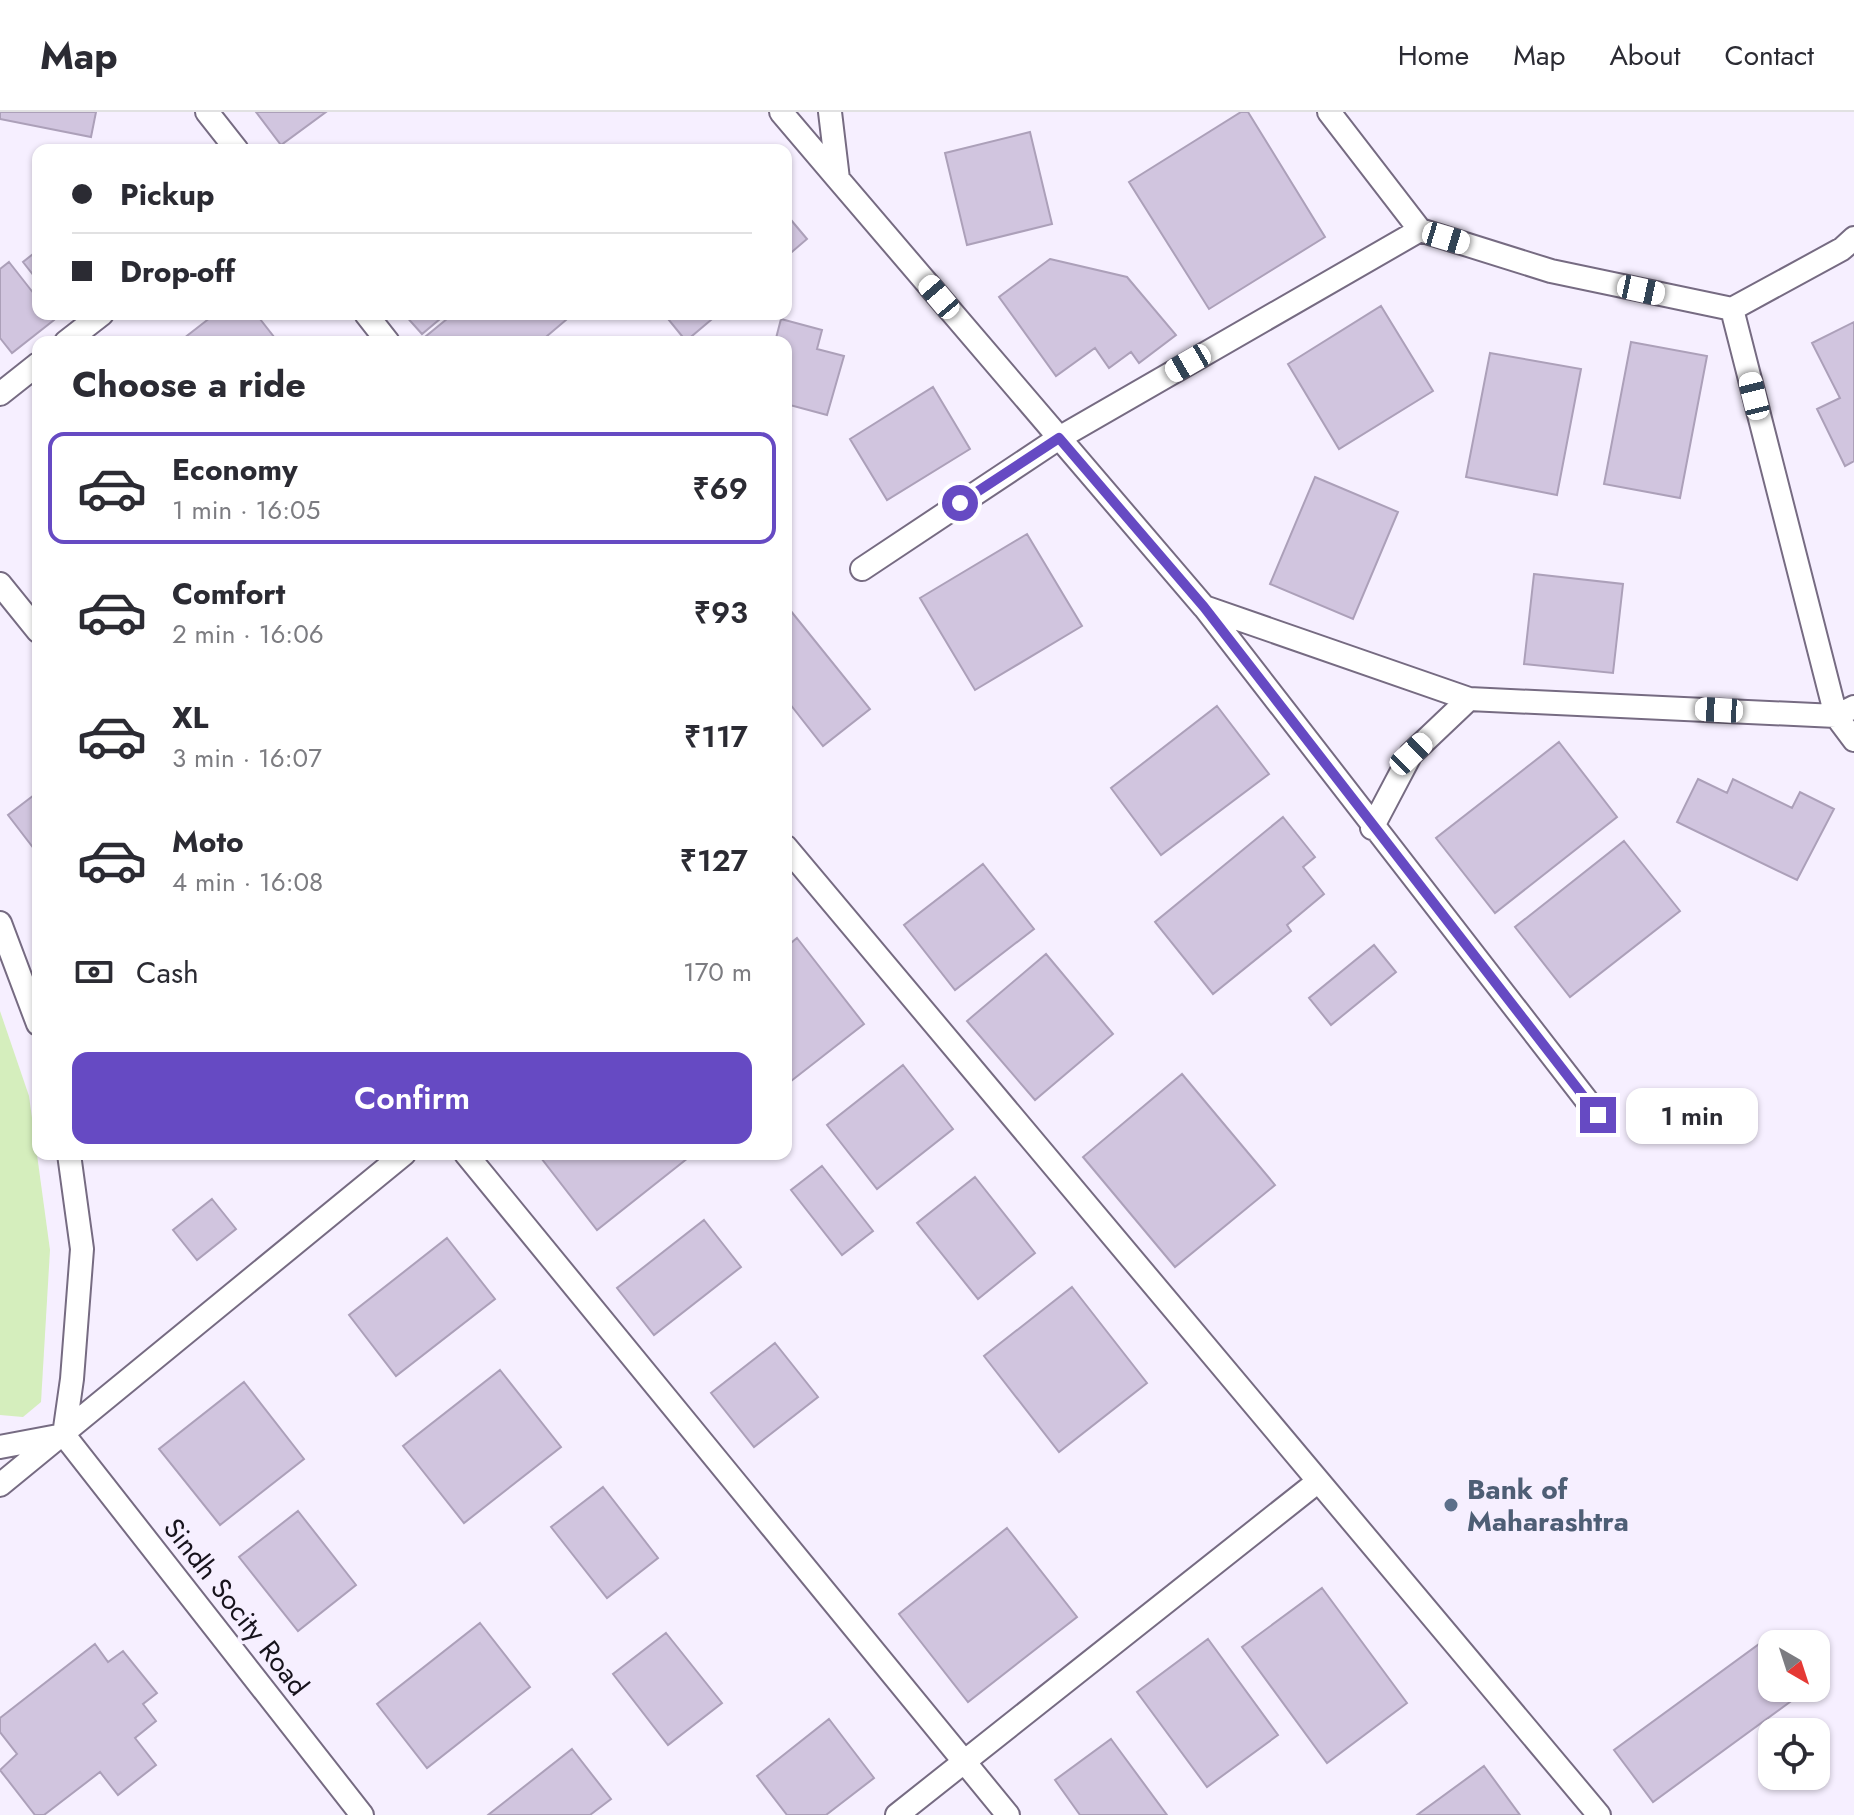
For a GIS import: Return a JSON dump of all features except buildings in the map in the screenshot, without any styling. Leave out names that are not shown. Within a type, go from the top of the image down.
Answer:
[{"type":"lane","points":[[207,112],[232,144]]},
{"type":"lane","points":[[781,112],[1204,607],[1372,828],[1598,1115]]},
{"type":"lane","points":[[830,112],[838,179]]},
{"type":"lane","points":[[1329,112],[1420,230],[1551,271],[1732,309],[1842,249],[1854,238]]},
{"type":"lane","points":[[862,569],[1059,438],[1420,230]]},
{"type":"lane","points":[[1732,309],[1854,740]]},
{"type":"lane","points":[[74,336],[94,320]]},
{"type":"lane","points":[[371,320],[383,336]]},
{"type":"lane","points":[[0,394],[32,369]]},
{"type":"lane","points":[[0,584],[32,624]]},
{"type":"lane","points":[[1204,607],[1469,699],[1845,711]]},
{"type":"lane","points":[[1372,828],[1411,754],[1469,699]]},
{"type":"lane","points":[[792,859],[1599,1815]]},
{"type":"lane","points":[[0,923],[32,1008]]},
{"type":"lane","points":[[64,1435],[72,1379],[82,1249],[70,1160]]},
{"type":"lane","points":[[0,1485],[397,1160]]},
{"type":"lane","points":[[471,1160],[1008,1815]]},
{"type":"lane","points":[[0,1447],[64,1435]]},
{"type":"lane","name":"Sindh Socity Road","points":[[64,1435],[362,1815]]},
{"type":"lane","points":[[897,1815],[1316,1483]]},
{"type":"green space","points":[[0,1011],[29,1096],[32,1160],[38,1160],[50,1250],[41,1402],[23,1417],[0,1415]]},
{"type":"place","name":"Bank of Maharashtra","points":[[1451,1505]]},
{"type":"route","points":[[960,503],[1059,438],[1204,607],[1372,828],[1598,1115]]}]
